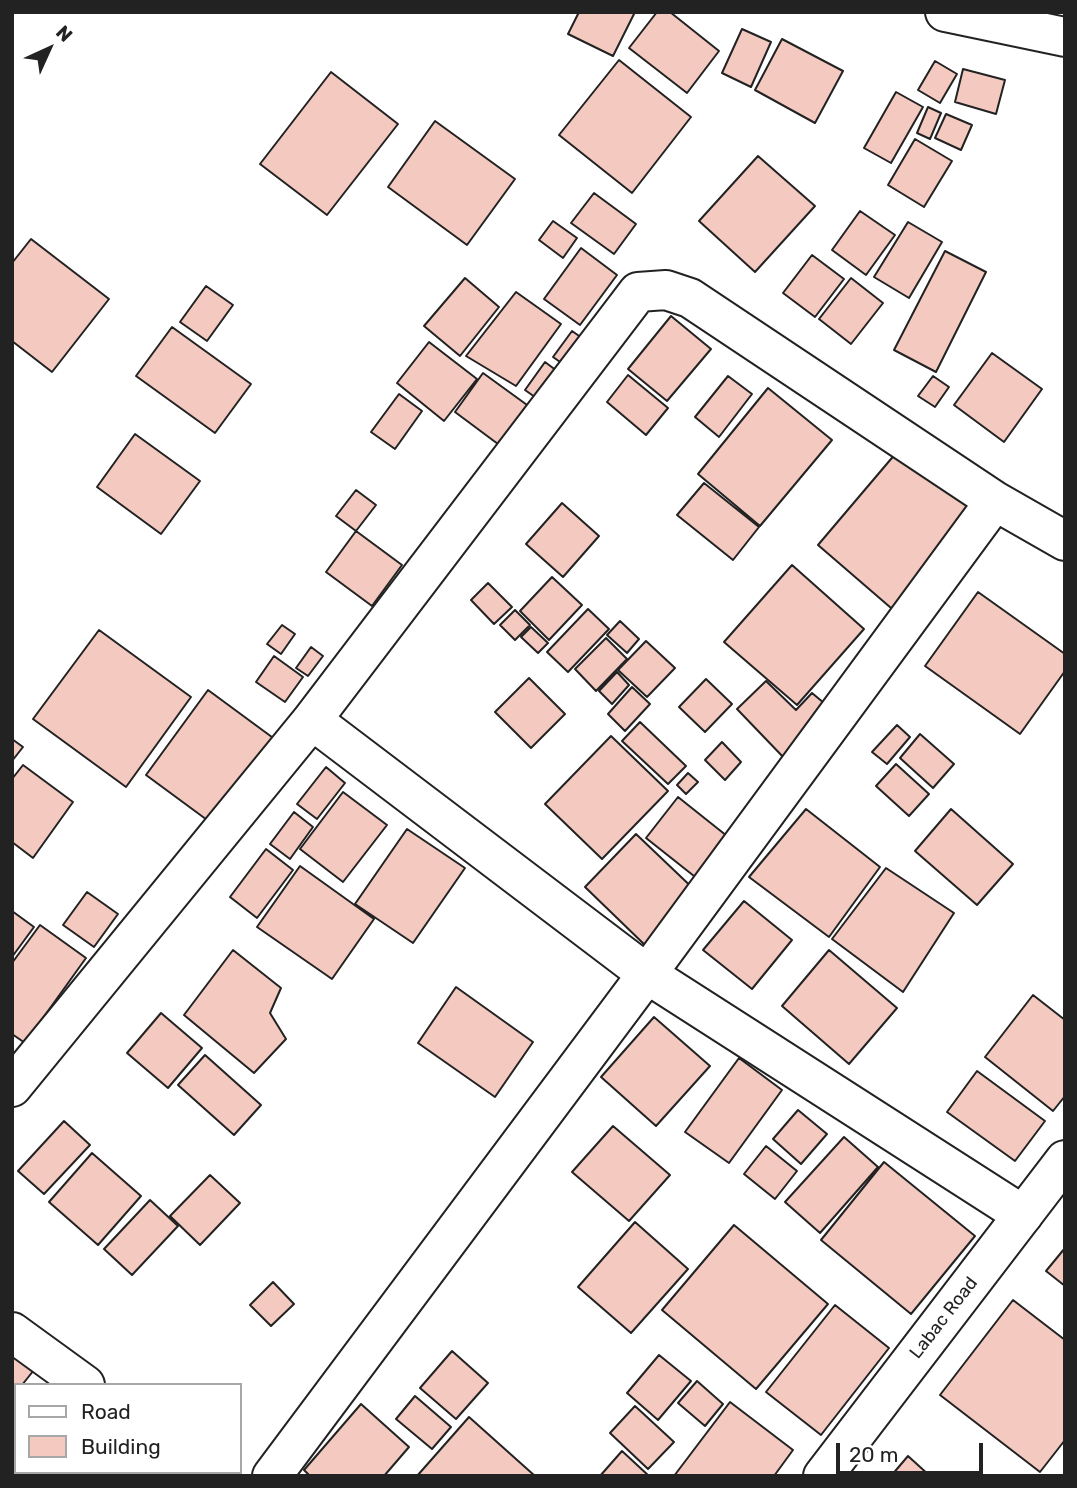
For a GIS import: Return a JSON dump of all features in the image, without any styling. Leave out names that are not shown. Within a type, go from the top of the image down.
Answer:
[{"type":"street","points":[[945,12],[1065,37]]},
{"type":"street","points":[[12,1087],[312,720],[638,292],[666,290],[690,298],[995,501],[1065,541]]},
{"type":"street","points":[[272,1476],[648,975],[995,501]]},
{"type":"street","points":[[312,720],[648,975],[1023,1215]]},
{"type":"street","name":"Labac Road","points":[[823,1476],[1065,1160]]},
{"type":"street","points":[[12,1332],[82,1383]]},
{"type":"building","points":[[579,12],[635,12],[613,56],[568,34]]},
{"type":"building","points":[[657,12],[670,12],[719,51],[687,93],[629,48]]},
{"type":"building","points":[[742,29],[771,42],[751,87],[722,73]]},
{"type":"building","points":[[782,39],[843,71],[815,123],[755,90]]},
{"type":"building","points":[[619,60],[691,117],[632,193],[559,135]]},
{"type":"building","points":[[935,61],[957,74],[940,103],[918,90]]},
{"type":"building","points":[[963,69],[1005,80],[996,114],[955,102]]},
{"type":"building","points":[[331,72],[398,124],[327,215],[260,164]]},
{"type":"building","points":[[896,92],[923,107],[891,163],[864,148]]},
{"type":"building","points":[[928,107],[941,113],[930,139],[917,133]]},
{"type":"building","points":[[946,114],[972,125],[961,150],[935,138]]},
{"type":"building","points":[[435,121],[515,179],[467,245],[388,187]]},
{"type":"building","points":[[915,139],[952,161],[924,207],[888,185]]},
{"type":"building","points":[[758,156],[815,206],[755,272],[699,221]]},
{"type":"building","points":[[594,193],[636,224],[614,254],[571,223]]},
{"type":"building","points":[[860,211],[895,235],[866,275],[832,250]]},
{"type":"building","points":[[553,221],[577,238],[563,258],[539,240]]},
{"type":"building","points":[[908,222],[942,242],[909,298],[874,277]]},
{"type":"building","points":[[31,239],[109,299],[52,372],[12,341],[12,263]]},
{"type":"building","points":[[581,248],[617,275],[580,325],[544,299]]},
{"type":"building","points":[[945,251],[986,272],[936,372],[894,350]]},
{"type":"building","points":[[812,255],[844,279],[815,317],[783,293]]},
{"type":"building","points":[[465,278],[499,307],[460,356],[424,326]]},
{"type":"building","points":[[851,278],[883,303],[851,344],[819,319]]},
{"type":"building","points":[[206,286],[233,305],[207,341],[180,322]]},
{"type":"building","points":[[516,292],[561,324],[516,386],[466,356]]},
{"type":"building","points":[[671,316],[711,349],[667,401],[628,369]]},
{"type":"building","points":[[172,327],[251,384],[215,433],[136,376]]},
{"type":"building","points":[[572,331],[592,345],[573,371],[553,357]]},
{"type":"building","points":[[429,342],[477,379],[444,421],[397,383]]},
{"type":"building","points":[[992,353],[1042,389],[1004,442],[954,405]]},
{"type":"building","points":[[545,362],[569,380],[549,407],[525,390]]},
{"type":"building","points":[[483,373],[534,410],[506,450],[455,412]]},
{"type":"building","points":[[628,375],[668,408],[646,435],[607,402]]},
{"type":"building","points":[[728,376],[752,394],[719,437],[695,417]]},
{"type":"building","points":[[933,376],[949,387],[935,407],[918,396]]},
{"type":"building","points":[[768,388],[832,440],[760,526],[698,474]]},
{"type":"building","points":[[399,394],[422,411],[395,449],[371,432]]},
{"type":"building","points":[[135,434],[200,481],[161,534],[97,487]]},
{"type":"building","points":[[902,446],[983,515],[898,614],[818,545]]},
{"type":"building","points":[[704,483],[759,527],[733,560],[677,515]]},
{"type":"building","points":[[356,490],[376,505],[356,531],[336,516]]},
{"type":"building","points":[[562,503],[599,536],[563,577],[526,544]]},
{"type":"building","points":[[356,531],[402,565],[372,606],[326,572]]},
{"type":"building","points":[[792,565],[864,629],[797,705],[724,642]]},
{"type":"building","points":[[552,577],[582,605],[549,640],[520,611]]},
{"type":"building","points":[[488,583],[512,607],[494,624],[471,600]]},
{"type":"building","points":[[978,592],[1065,654],[1065,671],[1020,734],[925,666]]},
{"type":"building","points":[[588,609],[609,629],[568,672],[547,652]]},
{"type":"building","points":[[515,610],[530,625],[515,640],[500,625]]},
{"type":"building","points":[[620,621],[639,639],[627,653],[607,635]]},
{"type":"building","points":[[282,625],[295,634],[281,654],[267,644]]},
{"type":"building","points":[[531,627],[548,643],[538,653],[521,637]]},
{"type":"building","points":[[99,630],[191,697],[126,787],[33,719]]},
{"type":"building","points":[[606,638],[627,659],[596,691],[575,669]]},
{"type":"building","points":[[646,641],[675,668],[647,697],[618,670]]},
{"type":"building","points":[[311,647],[323,656],[308,676],[296,668]]},
{"type":"building","points":[[274,656],[303,677],[285,702],[256,682]]},
{"type":"building","points":[[617,672],[629,685],[612,704],[599,691]]},
{"type":"building","points":[[529,678],[565,714],[531,748],[495,712]]},
{"type":"building","points":[[706,679],[732,704],[705,732],[679,707]]},
{"type":"building","points":[[766,681],[796,710],[812,693],[836,713],[786,760],[737,709]]},
{"type":"building","points":[[632,687],[650,704],[625,731],[608,714]]},
{"type":"building","points":[[208,690],[280,743],[218,828],[146,775]]},
{"type":"building","points":[[640,722],[686,766],[668,784],[622,741]]},
{"type":"building","points":[[897,725],[910,737],[887,764],[872,752]]},
{"type":"building","points":[[920,734],[954,764],[933,788],[900,758]]},
{"type":"building","points":[[611,736],[668,791],[602,859],[545,804]]},
{"type":"building","points":[[12,739],[23,747],[12,761]]},
{"type":"building","points":[[722,742],[741,762],[725,780],[705,760]]},
{"type":"building","points":[[896,764],[929,794],[909,816],[876,786]]},
{"type":"building","points":[[23,765],[73,802],[33,858],[12,842],[12,779]]},
{"type":"building","points":[[326,767],[345,783],[317,819],[297,804]]},
{"type":"building","points":[[688,773],[698,782],[686,794],[677,785]]},
{"type":"building","points":[[343,792],[387,825],[343,882],[300,849]]},
{"type":"building","points":[[678,797],[732,840],[699,880],[646,838]]},
{"type":"building","points":[[806,809],[880,867],[829,937],[749,877]]},
{"type":"building","points":[[951,809],[1013,864],[977,905],[915,851]]},
{"type":"building","points":[[294,812],[313,827],[290,859],[270,844]]},
{"type":"building","points":[[407,829],[465,868],[413,943],[355,904]]},
{"type":"building","points":[[636,834],[700,895],[648,948],[585,887]]},
{"type":"building","points":[[266,849],[293,870],[257,918],[230,897]]},
{"type":"building","points":[[300,866],[374,919],[332,979],[257,927]]},
{"type":"building","points":[[886,868],[954,913],[903,992],[832,939]]},
{"type":"building","points":[[87,892],[118,914],[94,947],[63,925]]},
{"type":"building","points":[[744,901],[792,940],[752,989],[703,950]]},
{"type":"building","points":[[12,911],[34,927],[12,957]]},
{"type":"building","points":[[40,925],[86,958],[25,1043],[12,1034],[12,963]]},
{"type":"building","points":[[233,950],[281,988],[270,1013],[286,1039],[254,1073],[184,1015]]},
{"type":"building","points":[[829,950],[897,1008],[849,1064],[782,1006]]},
{"type":"building","points":[[456,987],[533,1042],[495,1097],[418,1043]]},
{"type":"building","points":[[1033,995],[1065,1020],[1065,1096],[1053,1111],[985,1057]]},
{"type":"building","points":[[161,1013],[202,1048],[168,1088],[127,1053]]},
{"type":"building","points":[[654,1017],[710,1066],[656,1126],[601,1077]]},
{"type":"building","points":[[205,1055],[261,1105],[234,1135],[178,1085]]},
{"type":"building","points":[[739,1058],[782,1090],[729,1163],[685,1132]]},
{"type":"building","points":[[977,1071],[1045,1121],[1015,1161],[947,1112]]},
{"type":"building","points":[[798,1110],[827,1134],[801,1164],[773,1139]]},
{"type":"building","points":[[64,1121],[90,1145],[44,1194],[18,1171]]},
{"type":"building","points":[[613,1126],[670,1175],[629,1221],[572,1172]]},
{"type":"building","points":[[844,1137],[878,1167],[820,1233],[785,1202]]},
{"type":"building","points":[[766,1146],[797,1171],[775,1199],[744,1174]]},
{"type":"building","points":[[92,1153],[141,1196],[98,1245],[49,1202]]},
{"type":"building","points":[[884,1162],[975,1236],[911,1314],[821,1240]]},
{"type":"building","points":[[210,1175],[240,1203],[200,1245],[170,1216]]},
{"type":"building","points":[[150,1200],[178,1226],[132,1275],[104,1249]]},
{"type":"building","points":[[635,1222],[688,1269],[631,1333],[578,1287]]},
{"type":"building","points":[[734,1225],[828,1304],[756,1389],[662,1310]]},
{"type":"building","points":[[1065,1248],[1065,1286],[1046,1271]]},
{"type":"building","points":[[273,1282],[294,1304],[271,1326],[250,1305]]},
{"type":"building","points":[[1013,1300],[1065,1340],[1065,1440],[1040,1472],[940,1395]]},
{"type":"building","points":[[835,1305],[889,1348],[821,1435],[766,1392]]},
{"type":"building","points":[[12,1348],[38,1365],[24,1383],[14,1383],[12,1397]]},
{"type":"building","points":[[452,1351],[488,1383],[456,1419],[420,1388]]},
{"type":"building","points":[[659,1355],[691,1381],[658,1420],[627,1393]]},
{"type":"building","points":[[697,1381],[723,1404],[705,1426],[678,1403]]},
{"type":"building","points":[[415,1396],[451,1427],[432,1449],[396,1419]]},
{"type":"building","points":[[730,1402],[793,1450],[774,1476],[674,1476]]},
{"type":"building","points":[[361,1404],[409,1447],[384,1476],[310,1476],[304,1470]]},
{"type":"building","points":[[635,1406],[674,1442],[648,1469],[610,1433]]},
{"type":"building","points":[[469,1417],[535,1476],[417,1476]]},
{"type":"building","points":[[622,1451],[649,1476],[600,1476]]},
{"type":"building","points":[[908,1456],[930,1476],[891,1476]]},
{"type":"building","points":[[44,1474],[88,1474],[86,1476],[43,1476]]},
{"type":"building","points":[[159,1474],[161,1476],[93,1476]]}]
